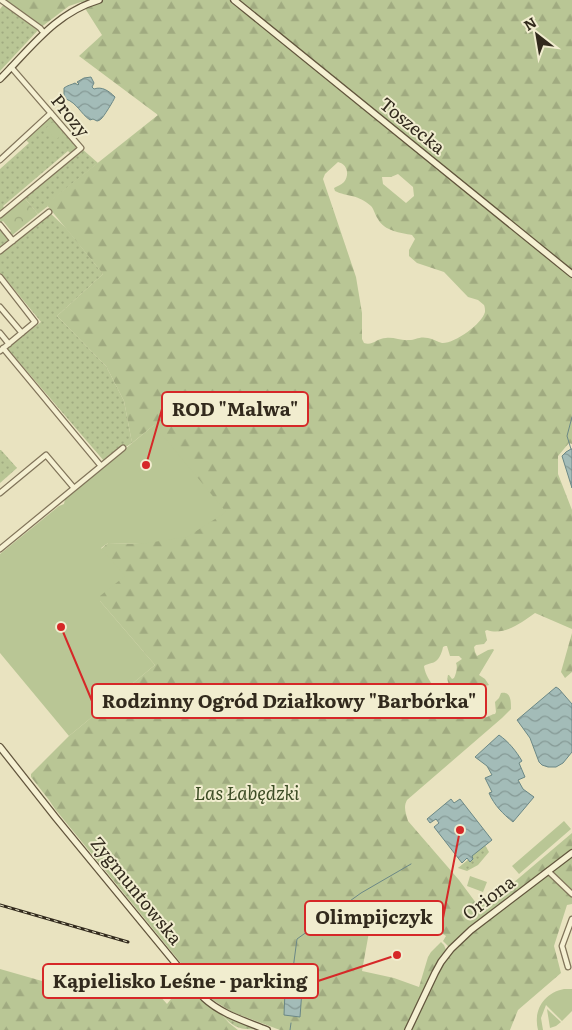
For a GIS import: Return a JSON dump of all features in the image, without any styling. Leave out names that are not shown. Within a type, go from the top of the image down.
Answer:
[{"type":"street","points":[[1,0],[40,28],[44,33]]},
{"type":"street","points":[[0,79],[60,18],[99,0]]},
{"type":"street","name":"Toszecka","points":[[234,0],[572,274]]},
{"type":"street","name":"Prozy","points":[[0,215],[81,148],[11,68]]},
{"type":"street","points":[[0,160],[51,113]]},
{"type":"street","points":[[0,251],[49,212]]},
{"type":"street","points":[[0,225],[13,240]]},
{"type":"street","points":[[0,277],[35,322],[2,350],[101,466]]},
{"type":"street","points":[[0,307],[22,333]]},
{"type":"street","points":[[0,333],[9,344]]},
{"type":"street","points":[[0,549],[123,448]]},
{"type":"street","points":[[0,493],[46,455],[74,488]]},
{"type":"street","name":"Zygmuntowska","points":[[0,747],[204,998],[224,1012],[267,1030]]},
{"type":"street","name":"Oriona","points":[[408,1030],[434,973],[451,949],[470,930],[572,853]]},
{"type":"street","points":[[548,871],[572,894]]},
{"type":"street","points":[[568,967],[562,946],[572,919]]},
{"type":"green space","name":"Las Łabędzki","points":[[1,0],[572,0],[572,444],[569,443],[558,456],[558,474],[572,510],[572,629],[535,613],[506,630],[485,631],[487,640],[484,644],[474,647],[475,652],[477,656],[488,650],[494,650],[479,675],[489,685],[482,687],[480,691],[483,699],[479,706],[479,712],[481,716],[485,717],[495,714],[495,702],[501,693],[509,695],[511,709],[407,800],[405,805],[408,821],[459,880],[479,907],[506,889],[572,833],[572,904],[567,905],[554,946],[561,973],[518,1010],[510,1030],[411,1030],[435,978],[451,949],[443,941],[446,936],[437,930],[371,921],[362,971],[394,978],[419,987],[431,952],[441,942],[446,950],[432,971],[405,1030],[280,1030],[232,1012],[207,995],[31,777],[31,774],[69,736],[155,665],[100,601],[101,549],[108,543],[140,544],[154,425],[132,443],[124,401],[106,366],[57,316],[103,274],[46,204],[158,115],[79,56],[102,35],[81,2],[69,6],[40,28]],"holes":[[[338,162],[344,165],[347,170],[346,179],[334,188],[335,191],[366,202],[372,207],[381,223],[388,229],[412,235],[415,239],[409,250],[409,256],[417,263],[444,272],[468,297],[478,300],[484,305],[485,312],[479,322],[460,337],[442,343],[422,337],[411,340],[386,338],[367,344],[364,343],[362,339],[362,313],[356,277],[323,179],[325,174]],[[398,174],[413,187],[414,196],[406,203],[383,184],[382,177],[391,177]],[[447,646],[450,656],[459,656],[462,659],[456,663],[457,668],[454,678],[452,679],[448,675],[449,684],[456,690],[456,695],[451,697],[440,693],[431,683],[424,666],[437,660],[441,655],[443,647]]]},
{"type":"green space","points":[[5,3],[40,28],[0,71],[0,9]]},
{"type":"green space","points":[[51,113],[81,148],[98,163],[47,204],[48,206],[38,214],[23,196],[72,155],[68,151],[3,206],[6,210],[0,215],[0,169],[29,143],[24,138]]},
{"type":"green space","points":[[53,122],[63,133],[56,140],[46,128]]},
{"type":"green space","points":[[23,196],[38,214],[10,237],[8,234],[11,231],[3,221],[0,223],[0,215]]},
{"type":"green space","points":[[49,212],[66,228],[103,274],[57,316],[106,366],[124,401],[132,443],[104,461],[7,348],[41,322],[0,273],[0,225],[13,241]]},
{"type":"green space","points":[[154,425],[226,512],[187,537],[140,544],[108,543],[101,548],[125,576],[100,596],[100,601],[155,665],[69,736],[0,653],[0,554],[59,506],[64,504],[65,499]]},
{"type":"green space","points":[[0,450],[17,468],[0,483]]},
{"type":"green space","points":[[572,633],[572,672],[565,678],[561,672]]},
{"type":"green space","points":[[564,821],[571,829],[519,874],[512,866]]},
{"type":"green space","points":[[485,845],[489,852],[478,865],[467,871],[458,868],[469,859],[470,861],[473,859],[471,856]]},
{"type":"green space","points":[[470,876],[487,882],[483,892],[467,886]]},
{"type":"green space","points":[[0,969],[91,995],[144,978],[167,1004],[171,999],[174,985],[185,978],[207,1005],[222,1015],[238,1030],[0,1030]]},
{"type":"green space","points":[[564,989],[572,989],[572,1011],[562,1021],[546,1005],[541,1018],[543,1030],[538,1030],[537,1016],[542,1004],[551,994]]},
{"type":"green space","points":[[547,1009],[561,1022],[550,1028]]},
{"type":"green space","points":[[222,1015],[256,1029],[237,1027]]},
{"type":"water","points":[[91,77],[94,89],[100,88],[115,97],[104,116],[97,121],[90,120],[64,95],[65,87],[75,83],[78,85],[77,82]]},
{"type":"water","points":[[572,449],[572,488],[562,456]]},
{"type":"water","points":[[556,687],[572,704],[572,752],[563,763],[556,767],[548,767],[539,762],[530,738],[517,720]]},
{"type":"water","points":[[499,735],[512,747],[522,761],[519,763],[525,777],[518,780],[523,789],[534,797],[513,822],[493,801],[489,793],[492,792],[485,778],[492,775],[487,766],[475,757]]},
{"type":"water","points":[[451,799],[454,803],[460,799],[492,840],[472,856],[473,859],[470,862],[467,858],[462,863],[434,827],[439,823],[436,819],[430,823],[427,819]]},
{"type":"water","points":[[286,968],[298,969],[297,977],[303,977],[300,1017],[284,1015]]},
{"type":"waterway","points":[[571,449],[567,436],[572,417]]},
{"type":"waterway","points":[[293,969],[297,939],[361,893],[411,864]]},
{"type":"waterway","points":[[290,1030],[291,1023]]},
{"type":"railway","points":[[0,905],[128,942]]},
{"type":"place","name":"ROD \"Malwa\"","points":[[146,465]]},
{"type":"place","name":"Rodzinny Ogród Działkowy \"Barbórka\"","points":[[61,627]]},
{"type":"place","name":"Olimpijczyk","points":[[460,830]]},
{"type":"place","name":"Kąpielisko Leśne - parking","points":[[397,955]]}]
